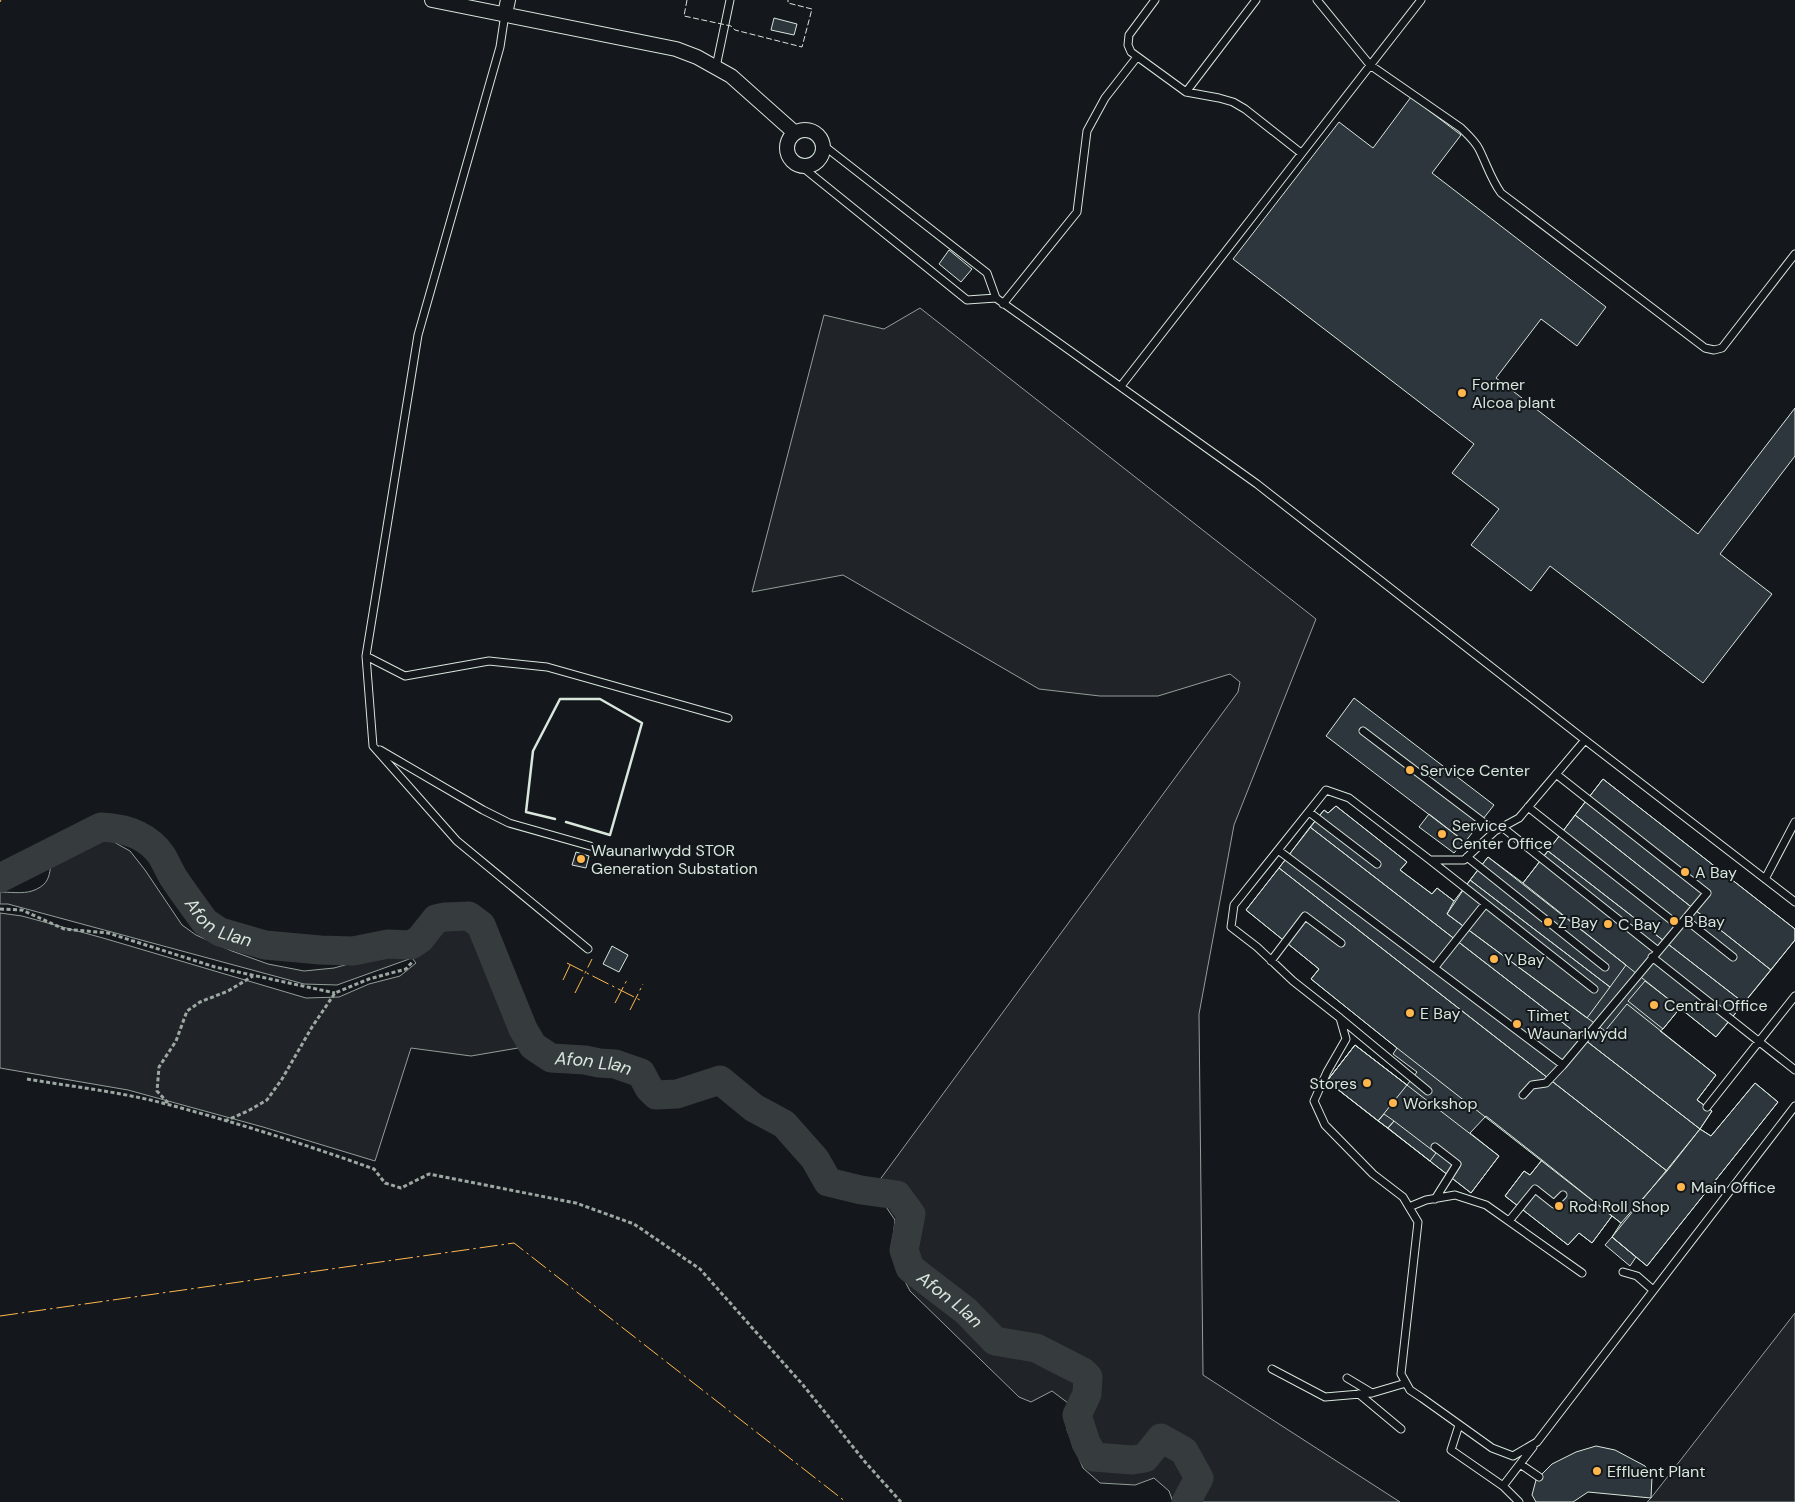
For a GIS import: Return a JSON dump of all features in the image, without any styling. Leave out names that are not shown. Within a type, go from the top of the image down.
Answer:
[{"type":"street","points":[[432,0],[676,49],[697,57],[731,76],[795,133]]},
{"type":"street","points":[[505,14],[508,0]]},
{"type":"street","points":[[802,130],[813,132],[821,141],[823,145],[821,155],[816,162],[801,166],[792,160],[788,150],[791,138],[795,133],[802,130]]},
{"type":"lane","points":[[716,67],[730,0]]},
{"type":"lane","points":[[1155,0],[1129,34],[1128,45],[1137,57],[1186,92],[1232,102],[1245,109],[1301,153]]},
{"type":"lane","points":[[1186,92],[1256,0]]},
{"type":"lane","points":[[1317,0],[1370,64],[1461,128],[1470,137],[1479,149],[1493,181],[1501,193],[1705,348],[1714,350],[1722,348],[1795,254]]},
{"type":"lane","points":[[1121,386],[1421,0]]},
{"type":"lane","points":[[505,14],[500,47],[418,335],[366,656],[374,746],[457,841],[588,949]]},
{"type":"lane","points":[[1003,304],[1078,212],[1087,131],[1105,98],[1137,57]]},
{"type":"lane","points":[[823,145],[987,273],[996,298],[1003,304],[1258,484],[1795,902]]},
{"type":"lane","points":[[801,166],[968,300],[996,298]]},
{"type":"lane","points":[[366,656],[405,676],[489,661],[547,667],[728,718]]},
{"type":"lane","points":[[1363,731],[1498,829],[1655,954],[1795,1070]]},
{"type":"lane","points":[[1430,860],[1464,860],[1498,829],[1519,818],[1585,740]]},
{"type":"lane","points":[[374,746],[483,810],[509,823],[590,846]]},
{"type":"lane","points":[[1523,1095],[1532,1085],[1546,1083],[1707,892],[1556,774]]},
{"type":"lane","points":[[1428,1091],[1293,981],[1232,927],[1234,905],[1326,790],[1349,798],[1594,989]]},
{"type":"lane","points":[[1528,807],[1679,926]]},
{"type":"lane","points":[[1309,812],[1377,864]]},
{"type":"lane","points":[[1765,879],[1795,822]]},
{"type":"lane","points":[[1278,850],[1562,1065]]},
{"type":"lane","points":[[1468,857],[1605,967]]},
{"type":"lane","points":[[1435,968],[1485,904]]},
{"type":"lane","points":[[1271,960],[1305,916],[1341,944]]},
{"type":"lane","points":[[1685,919],[1733,957]]},
{"type":"lane","points":[[1707,1107],[1795,996]]},
{"type":"lane","points":[[1340,1018],[1346,1039],[1326,1072],[1314,1101],[1324,1125],[1373,1174],[1403,1197],[1418,1222],[1401,1374],[1410,1390],[1492,1448],[1514,1456],[1537,1442]]},
{"type":"lane","points":[[1503,1486],[1795,1106]]},
{"type":"lane","points":[[1435,1147],[1457,1164],[1435,1199]]},
{"type":"lane","points":[[1509,1221],[1535,1189],[1554,1204],[1563,1195]]},
{"type":"lane","points":[[1409,1207],[1426,1200],[1455,1195],[1486,1205],[1582,1273]]},
{"type":"lane","points":[[1623,1272],[1638,1276],[1653,1290]]},
{"type":"lane","points":[[1272,1369],[1325,1397],[1372,1393],[1406,1383]]},
{"type":"lane","points":[[1347,1378],[1372,1393]]},
{"type":"lane","points":[[1360,1394],[1401,1429]]},
{"type":"lane","points":[[1459,1425],[1451,1450],[1503,1486],[1519,1502]]},
{"type":"lane","points":[[1520,1464],[1539,1477]]},
{"type":"path","points":[[0,909],[22,910],[64,929],[108,933],[215,966],[335,993]]},
{"type":"path","points":[[225,1121],[267,1100],[335,993],[369,979],[406,969],[413,961]]},
{"type":"path","points":[[169,1105],[157,1091],[159,1067],[176,1041],[187,1010],[200,1002],[228,991],[254,976]]},
{"type":"path","points":[[27,1079],[126,1095],[225,1121],[374,1169],[385,1183],[401,1188],[429,1174],[576,1202],[634,1224],[700,1269],[797,1378],[900,1502]]},
{"type":"shaded area","points":[[920,308],[1316,619],[1234,825],[1199,1014],[1203,1375],[1400,1502],[1173,1502],[1169,1491],[1154,1478],[1135,1485],[1100,1483],[1083,1468],[1067,1430],[1072,1406],[1052,1391],[1031,1402],[1019,1397],[910,1291],[891,1254],[895,1220],[884,1204],[865,1200],[1238,692],[1240,682],[1230,674],[1158,696],[1100,696],[1039,689],[843,575],[752,592],[824,315],[884,329]]},
{"type":"shaded area","points":[[103,836],[130,851],[182,925],[196,935],[268,964],[304,971],[334,968],[421,944],[452,924],[465,927],[480,945],[518,1048],[471,1056],[411,1048],[375,1161],[263,1127],[128,1090],[0,1068],[0,913],[22,916],[103,938],[306,998],[339,997],[369,984],[400,976],[416,963],[412,958],[337,985],[304,984],[8,904],[0,904],[0,892],[28,892],[40,887],[48,877],[54,853],[62,843],[79,838]]},
{"type":"shaded area","points":[[1795,1313],[1795,1502],[1647,1502],[1651,1498]]},
{"type":"building","points":[[774,18],[797,24],[794,35],[771,30]]},
{"type":"building","name":"Former Alcoa plant","points":[[1411,97],[1461,135],[1432,173],[1606,307],[1577,346],[1541,319],[1496,378],[1698,534],[1795,408],[1795,456],[1720,554],[1772,594],[1703,683],[1550,566],[1531,591],[1471,545],[1499,509],[1452,473],[1474,444],[1233,259],[1339,122],[1373,148]]},
{"type":"building","points":[[949,250],[972,269],[961,282],[939,264]]},
{"type":"building","name":"Service Center","points":[[1354,698],[1494,805],[1465,842],[1326,736]]},
{"type":"building","name":"Timet Waunarlwydd","points":[[1603,779],[1795,929],[1795,940],[1716,1037],[1680,1008],[1660,1031],[1716,1075],[1697,1100],[1712,1111],[1700,1129],[1711,1136],[1755,1083],[1778,1102],[1647,1266],[1612,1237],[1621,1223],[1612,1216],[1592,1243],[1579,1233],[1568,1245],[1505,1196],[1524,1171],[1530,1175],[1542,1160],[1486,1116],[1470,1133],[1499,1156],[1471,1193],[1327,1081],[1355,1045],[1407,1085],[1417,1072],[1393,1054],[1397,1048],[1311,979],[1319,969],[1246,910],[1324,810],[1328,813],[1336,806],[1407,862],[1400,870],[1432,894],[1437,888],[1454,901],[1488,857],[1523,883]]},
{"type":"building","name":"A Bay","points":[[1603,779],[1795,929],[1795,940],[1771,970],[1575,815]]},
{"type":"building","name":"Y Bay","points":[[1336,806],[1407,862],[1400,870],[1432,894],[1437,888],[1454,901],[1447,914],[1605,1031],[1627,1004],[1716,1075],[1697,1100],[1712,1111],[1700,1129],[1310,827],[1324,810],[1328,813]]},
{"type":"building","name":"Service Center Office","points":[[1429,814],[1464,841],[1454,853],[1419,827]]},
{"type":"building","name":"B Bay","points":[[1575,815],[1771,970],[1744,1003],[1548,851]]},
{"type":"building","points":[[1310,827],[1700,1129],[1667,1171],[1279,868]]},
{"type":"building","name":"C Bay","points":[[1548,851],[1744,1003],[1716,1037],[1523,883]]},
{"type":"building","name":"Waunarlwydd STOR Generation Substation","points":[[576,852],[589,856],[586,868],[572,865]]},
{"type":"building","name":"Z Bay","points":[[1488,857],[1626,965],[1610,987],[1470,880]]},
{"type":"building","name":"E Bay","points":[[1279,868],[1667,1171],[1621,1223],[1311,979],[1319,969],[1246,910]]},
{"type":"building","points":[[1470,880],[1610,987],[1587,1018],[1447,914]]},
{"type":"building","points":[[612,946],[628,955],[619,972],[603,964]]},
{"type":"building","name":"Central Office","points":[[1645,981],[1680,1008],[1663,1029],[1628,1001]]},
{"type":"building","name":"Workshop","points":[[1355,1045],[1499,1156],[1471,1193],[1327,1081]]},
{"type":"building","name":"Stores","points":[[1355,1045],[1407,1085],[1378,1121],[1327,1081]]},
{"type":"building","name":"Main Office","points":[[1755,1083],[1778,1102],[1647,1266],[1612,1237],[1700,1129],[1711,1136]]},
{"type":"building","points":[[1384,1114],[1394,1121],[1388,1128],[1378,1121]]},
{"type":"building","points":[[1394,1121],[1436,1153],[1430,1161],[1388,1128]]},
{"type":"building","name":"Rod Roll Shop","points":[[1542,1160],[1612,1216],[1592,1243],[1579,1233],[1568,1245],[1505,1196],[1524,1171],[1530,1175]]},
{"type":"building","points":[[1612,1237],[1636,1257],[1630,1266],[1605,1245]]},
{"type":"building","name":"Effluent Plant","points":[[1596,1446],[1615,1450],[1645,1466],[1652,1476],[1651,1498],[1588,1492],[1573,1502],[1536,1502],[1532,1495],[1536,1480],[1552,1464],[1576,1452]]},
{"type":"waterway","name":"Afon Llan","points":[[0,878],[101,827],[127,831],[150,843],[162,856],[173,877],[205,922],[220,932],[265,945],[353,951],[388,944],[411,945],[420,939],[436,919],[469,916],[481,925],[523,1029],[533,1046],[551,1058],[615,1064],[641,1073],[649,1088],[656,1095],[677,1094],[720,1080],[754,1108],[784,1124],[815,1159],[828,1182],[861,1190],[897,1195],[911,1214],[904,1250],[910,1268],[966,1311],[995,1341],[1036,1348],[1083,1372],[1088,1377],[1087,1394],[1077,1415],[1086,1443],[1094,1457],[1132,1460],[1145,1458],[1161,1438],[1184,1451],[1199,1478],[1186,1502]]},
{"type":"fence","points":[[687,0],[684,16],[731,26],[735,30],[802,47],[812,9],[788,3],[788,0]]},
{"type":"wall","points":[[555,819],[526,812],[533,751],[560,699],[600,699],[642,723],[610,835],[566,822]]},
{"type":"power","points":[[575,993],[592,959]]},
{"type":"power","points":[[567,963],[642,1001]]},
{"type":"power","points":[[563,980],[570,965]]},
{"type":"power","points":[[615,1003],[628,978]]},
{"type":"power","points":[[630,1010],[643,984]]},
{"type":"power","points":[[0,1316],[514,1243],[846,1502]]},
{"type":"place","name":"Former Alcoa plant","points":[[1462,393]]},
{"type":"place","name":"Service Center","points":[[1410,770]]},
{"type":"place","name":"Service Center Office","points":[[1442,834]]},
{"type":"place","name":"Waunarlwydd STOR Generation Substation","points":[[581,859]]},
{"type":"place","name":"A Bay","points":[[1685,872]]},
{"type":"place","name":"B Bay","points":[[1674,921]]},
{"type":"place","name":"Z Bay","points":[[1548,922]]},
{"type":"place","name":"C Bay","points":[[1608,924]]},
{"type":"place","name":"Y Bay","points":[[1494,959]]},
{"type":"place","name":"Central Office","points":[[1654,1005]]},
{"type":"place","name":"E Bay","points":[[1410,1013]]},
{"type":"place","name":"Timet Waunarlwydd","points":[[1517,1024]]},
{"type":"place","name":"Stores","points":[[1367,1083]]},
{"type":"place","name":"Workshop","points":[[1393,1103]]},
{"type":"place","name":"Main Office","points":[[1681,1187]]},
{"type":"place","name":"Rod Roll Shop","points":[[1559,1206]]},
{"type":"place","name":"Effluent Plant","points":[[1597,1471]]}]
